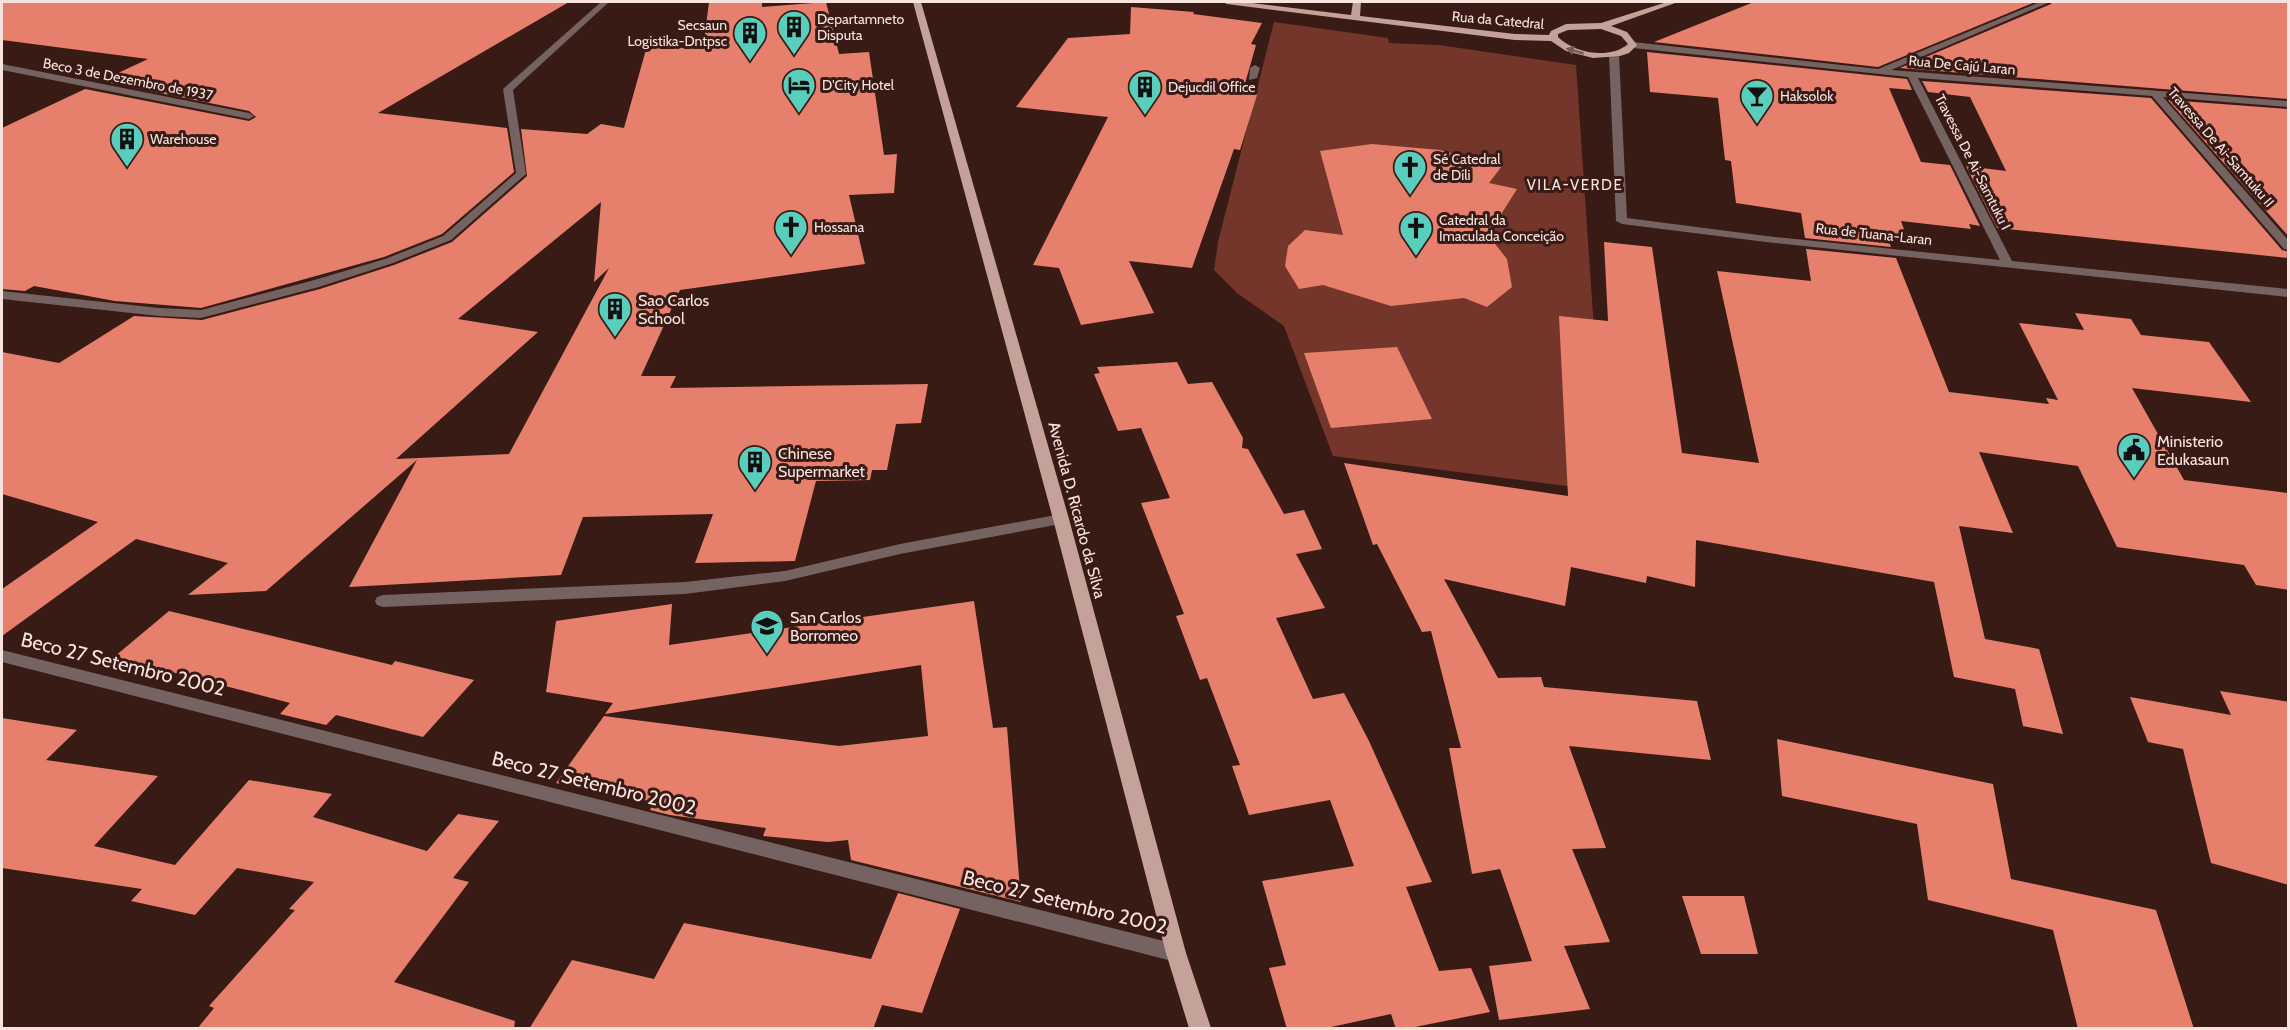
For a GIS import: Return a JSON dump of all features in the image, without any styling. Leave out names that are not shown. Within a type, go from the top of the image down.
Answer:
[{"type":"main road","name":"Avenida D. Ricardo da Silva","points":[[917,2],[1061,519],[1176,953],[1200,1029]]},
{"type":"main road","name":"Rua da Catedral","points":[[1227,2],[1515,37],[1553,38]]},
{"type":"main road","points":[[1355,19],[1357,2]]},
{"type":"main road","points":[[1602,27],[1674,2]]},
{"type":"main road","points":[[1566,27],[1602,27],[1618,31],[1630,38],[1633,45],[1630,49],[1614,55],[1563,48],[1553,38],[1554,33],[1566,27]]},
{"type":"street","points":[[2,295],[105,307],[201,314],[315,284],[389,261],[447,238],[521,174],[508,88],[605,2]]},
{"type":"street","points":[[1879,72],[2046,2]]},
{"type":"street","name":"Rua De Cajú Laran","points":[[1633,45],[1879,72],[2289,104]]},
{"type":"street","name":"Rua de Tuana-Laran","points":[[1614,55],[1622,221],[2289,293]]},
{"type":"street","name":"Beco 3 de Dezembro de 1937","points":[[2,68],[249,116]]},
{"type":"street","points":[[1252,78],[1255,68]]},
{"type":"street","name":"Travessa De Ai-Samtuku I","points":[[1911,74],[2008,264]]},
{"type":"street","name":"Travessa De Ai-Samtuku II","points":[[2154,93],[2289,247]]},
{"type":"street","points":[[383,601],[685,588],[785,576],[900,549],[1061,519]]},
{"type":"street","name":"Beco 27 Setembro 2002","points":[[4,661],[1176,953]]},
{"type":"shaded area","points":[[1274,22],[1388,38],[1389,43],[1439,45],[1576,65],[1605,491],[1333,456],[1284,326],[1237,293],[1214,270],[1218,242]]},
{"type":"building","points":[[2,2],[569,2],[378,113],[507,128],[514,172],[442,234],[384,257],[201,308],[115,301],[34,286],[25,291],[2,289],[2,128],[85,89],[249,121],[256,117],[249,111],[101,81],[148,59],[2,40]]},
{"type":"building","points":[[709,2],[762,2],[762,7],[826,2],[839,54],[869,52],[884,155],[897,154],[894,193],[849,195],[865,264],[680,290],[641,376],[676,376],[670,388],[928,384],[921,423],[896,424],[887,470],[872,470],[870,480],[816,481],[795,561],[695,563],[713,514],[583,517],[561,575],[349,587],[417,460],[266,591],[188,595],[228,563],[136,539],[2,636],[2,589],[98,522],[2,494],[2,352],[59,363],[134,316],[202,320],[320,289],[394,265],[452,242],[527,176],[521,129],[587,134],[601,124],[624,128],[647,46],[703,49]],"holes":[[[601,202],[594,282],[609,268],[509,454],[396,459],[538,332],[458,319]]]},
{"type":"building","points":[[1754,2],[2035,2],[1878,67],[1654,42]]},
{"type":"building","points":[[2052,2],[2289,2],[2289,99],[1900,68]]},
{"type":"building","points":[[1131,7],[1194,12],[1193,14],[1262,23],[1251,44],[1256,45],[1242,94],[1257,95],[1240,150],[1234,149],[1192,268],[1129,261],[1154,313],[1081,325],[1059,268],[1033,265],[1108,117],[1016,107],[1068,38],[1130,34]]},
{"type":"building","points":[[1647,52],[1907,79],[1912,90],[1889,88],[1921,162],[1950,165],[1980,226],[1969,224],[1971,229],[1901,221],[1906,235],[1886,233],[1891,247],[1805,238],[1801,213],[1736,203],[1731,161],[1725,160],[1718,98],[1650,92]]},
{"type":"building","points":[[1922,81],[2151,98],[2282,250],[2289,252],[2289,258],[1997,228],[1966,166],[2006,171],[1970,97],[1928,92]]},
{"type":"building","points":[[2168,100],[2289,109],[2289,237]]},
{"type":"building","points":[[1372,144],[1440,150],[1502,166],[1489,183],[1517,189],[1488,235],[1507,259],[1512,287],[1487,307],[1464,298],[1391,306],[1323,285],[1299,289],[1285,266],[1288,246],[1305,230],[1343,235],[1320,151]]},
{"type":"building","points":[[1604,242],[1652,247],[1682,453],[1759,463],[1717,271],[1811,281],[1806,249],[1896,258],[1949,392],[2049,404],[2046,398],[2058,400],[2019,323],[2084,330],[2075,313],[2131,319],[2141,335],[2209,342],[2251,402],[2132,388],[2184,480],[2289,493],[2289,590],[2256,585],[2244,565],[2117,547],[2078,466],[1979,452],[2013,533],[1959,526],[1985,639],[2039,649],[2063,734],[2023,726],[2015,689],[1954,677],[1934,582],[1696,540],[1695,587],[1647,576],[1646,583],[1571,567],[1565,606],[1444,579],[1498,678],[1541,677],[1544,687],[1697,701],[1711,760],[1569,746],[1606,848],[1572,849],[1610,942],[1564,946],[1590,1009],[1499,1020],[1489,966],[1532,961],[1500,869],[1472,874],[1449,748],[1461,748],[1431,631],[1422,632],[1377,544],[1373,545],[1344,463],[1568,496],[1559,316],[1608,321]]},
{"type":"building","points":[[1397,347],[1432,419],[1331,428],[1304,353]]},
{"type":"building","points":[[1177,362],[1188,384],[1212,382],[1243,438],[1242,448],[1248,449],[1284,514],[1304,510],[1322,549],[1296,554],[1325,608],[1276,618],[1313,699],[1344,693],[1369,741],[1432,882],[1406,887],[1439,971],[1471,968],[1490,1012],[1405,1029],[1396,1029],[1391,1014],[1322,1029],[1287,1029],[1269,968],[1286,965],[1262,881],[1354,866],[1330,800],[1249,815],[1232,766],[1240,765],[1207,678],[1200,680],[1176,616],[1184,614],[1141,503],[1170,498],[1141,428],[1118,431],[1094,374],[1100,373],[1097,367]]},
{"type":"building","points":[[974,601],[993,728],[1007,727],[1021,902],[851,860],[848,840],[828,842],[763,836],[766,828],[670,815],[650,810],[654,802],[556,783],[604,716],[839,746],[928,736],[921,665],[605,714],[613,703],[546,692],[556,621],[672,604],[669,645]]},
{"type":"building","points":[[169,611],[392,665],[395,661],[474,680],[423,737],[336,715],[326,725],[280,714],[290,703],[114,657]]},
{"type":"building","points":[[2220,691],[2289,702],[2289,885],[2211,863],[2183,749],[2148,742],[2130,697],[2231,715]]},
{"type":"building","points":[[2,718],[77,730],[46,760],[158,776],[94,846],[175,865],[249,780],[332,794],[313,817],[427,851],[458,814],[499,821],[453,878],[469,882],[394,982],[515,1021],[514,1029],[197,1029],[214,1008],[209,1006],[295,910],[289,909],[314,882],[237,868],[195,915],[131,901],[142,889],[2,868]]},
{"type":"building","points":[[1777,739],[1993,784],[2011,879],[2156,910],[2194,1029],[2078,1029],[2053,930],[1928,900],[1917,824],[1782,796]]},
{"type":"building","points":[[898,893],[960,909],[922,1013],[882,1005],[873,1029],[529,1029],[572,960],[654,979],[684,923],[871,959]]},
{"type":"building","points":[[1682,896],[1744,896],[1758,954],[1701,954]]},
{"type":"place","name":"Departamneto Disputa","points":[[794,56]]},
{"type":"place","name":"Secsaun Logistika-Dntpsc","points":[[750,62]]},
{"type":"place","name":"D'City Hotel","points":[[799,114]]},
{"type":"place","name":"Dejucdil Office","points":[[1145,116]]},
{"type":"place","name":"Haksolok","points":[[1757,125]]},
{"type":"place","name":"Warehouse","points":[[127,168]]},
{"type":"place","name":"Sé Catedral de Díli","points":[[1410,196]]},
{"type":"place","name":"Hossana","points":[[791,256]]},
{"type":"place","name":"Catedral da Imaculada Conceição","points":[[1416,257]]},
{"type":"place","name":"Sao Carlos School","points":[[615,338]]},
{"type":"place","name":"Ministerio Edukasaun","points":[[2134,479]]},
{"type":"place","name":"Chinese Supermarket","points":[[755,491]]},
{"type":"place","name":"San Carlos Borromeo","points":[[767,655]]},
{"type":"district","name":"VILA-VERDE","points":[[1575,185]]}]
